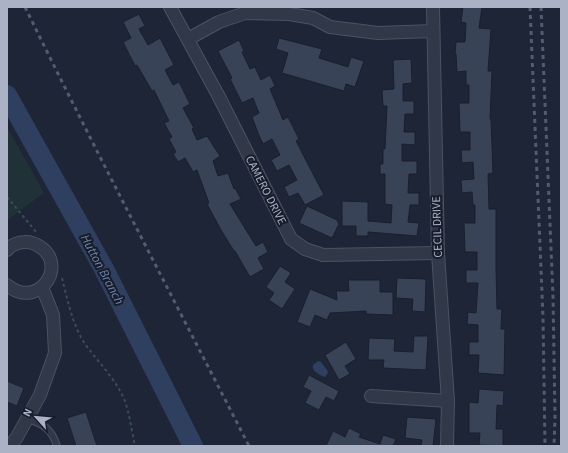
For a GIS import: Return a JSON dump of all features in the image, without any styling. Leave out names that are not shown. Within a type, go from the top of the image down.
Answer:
[{"type":"street","name":"CAMERO DRIVE","points":[[170,7],[218,95],[291,239],[304,249],[323,255],[438,253]]},
{"type":"street","name":"CECIL DRIVE","points":[[433,7],[438,253],[448,401],[447,446]]},
{"type":"street","points":[[188,40],[219,22],[245,13],[289,14],[312,18],[330,27],[378,33],[433,30]]},
{"type":"street","points":[[7,250],[18,242],[28,242],[38,245],[46,251],[50,260],[51,270],[48,280],[42,287],[33,292],[23,293],[13,290],[7,285]]},
{"type":"street","points":[[10,446],[17,437],[40,395],[55,353],[53,315],[42,287]]},
{"type":"street","points":[[371,396],[448,401]]},
{"type":"lane","points":[[27,418],[45,426],[54,438],[57,446]]},
{"type":"path","points":[[7,197],[38,234]]},
{"type":"path","points":[[60,273],[71,314],[78,331],[118,387],[125,400],[135,446]]},
{"type":"shaded area","points":[[7,127],[44,193],[7,220]]},
{"type":"water","points":[[318,361],[321,362],[327,370],[328,373],[325,377],[313,369],[313,365]]},
{"type":"building","points":[[463,7],[482,7],[479,28],[491,29],[488,71],[492,71],[490,119],[493,173],[488,174],[489,209],[496,209],[497,309],[502,309],[501,329],[505,329],[504,375],[478,373],[479,355],[469,355],[469,342],[478,342],[478,325],[467,324],[468,312],[476,313],[478,283],[466,283],[466,270],[477,270],[477,252],[465,252],[464,223],[475,223],[475,205],[473,205],[472,192],[462,193],[461,180],[474,179],[473,162],[462,163],[461,150],[470,150],[470,132],[460,132],[459,103],[469,103],[469,85],[466,85],[466,71],[457,72],[455,53],[456,42],[465,42],[466,23],[461,22]]},
{"type":"building","points":[[139,14],[145,26],[139,29],[148,45],[160,38],[174,65],[165,70],[173,85],[179,82],[190,104],[183,108],[194,128],[192,129],[197,140],[207,136],[220,156],[213,161],[218,176],[228,173],[234,189],[235,188],[241,199],[230,204],[256,246],[263,242],[268,252],[258,258],[264,269],[250,277],[207,204],[209,203],[197,170],[193,172],[185,158],[178,162],[173,154],[176,152],[169,139],[172,137],[164,123],[169,121],[154,90],[152,91],[137,65],[135,66],[123,42],[131,38],[123,22]]},
{"type":"building","points":[[279,38],[322,49],[319,58],[348,67],[351,57],[364,61],[355,87],[346,84],[344,91],[282,73],[288,53],[276,49]]},
{"type":"building","points":[[239,40],[244,51],[242,52],[250,69],[255,67],[261,80],[270,75],[275,86],[270,89],[283,120],[288,117],[299,139],[296,141],[324,195],[305,205],[298,193],[289,197],[284,187],[297,180],[289,165],[277,171],[271,160],[280,155],[272,139],[263,144],[252,117],[259,113],[253,98],[242,103],[230,79],[232,78],[218,51]]},
{"type":"building","points":[[411,59],[412,83],[403,84],[403,101],[414,101],[414,114],[405,114],[404,132],[415,132],[415,145],[402,144],[402,161],[417,161],[417,174],[409,174],[408,193],[419,193],[419,205],[410,205],[408,222],[419,223],[417,236],[368,232],[368,236],[356,236],[356,226],[342,226],[342,201],[368,202],[368,221],[391,223],[392,205],[385,204],[385,174],[380,174],[380,164],[383,164],[383,149],[385,149],[387,106],[383,106],[382,90],[394,89],[393,60]]},
{"type":"building","points":[[307,206],[337,220],[339,224],[332,238],[299,223]]},
{"type":"building","points":[[280,266],[291,273],[285,282],[295,289],[282,309],[269,300],[274,293],[266,287]]},
{"type":"building","points":[[397,278],[426,279],[425,312],[412,311],[413,299],[396,298]]},
{"type":"building","points":[[348,280],[380,280],[380,292],[393,292],[393,315],[366,314],[366,311],[330,313],[327,320],[315,315],[310,327],[297,322],[310,289],[337,300],[336,291],[349,291]]},
{"type":"building","points":[[414,336],[428,336],[426,370],[383,368],[384,360],[368,360],[369,338],[395,339],[394,351],[413,352]]},
{"type":"building","points":[[346,342],[356,359],[345,366],[350,374],[339,380],[325,355]]},
{"type":"building","points":[[309,375],[339,391],[334,401],[326,397],[319,410],[305,403],[311,391],[303,387]]},
{"type":"building","points":[[7,381],[24,388],[17,406],[7,402]]},
{"type":"building","points":[[479,389],[504,391],[503,406],[497,405],[496,429],[503,429],[503,446],[479,445],[480,433],[469,433],[469,402],[478,403]]},
{"type":"building","points":[[86,412],[97,446],[76,446],[67,418]]},
{"type":"building","points":[[407,417],[436,419],[433,446],[421,446],[422,440],[405,438]]},
{"type":"building","points":[[349,428],[361,434],[359,437],[380,444],[383,435],[396,439],[393,446],[326,446],[333,431],[345,437]]},
{"type":"waterway","name":"Hutton Branch","points":[[7,95],[104,269],[193,446]]},
{"type":"railway","points":[[25,7],[249,446]]},
{"type":"railway","points":[[530,7],[543,317],[545,446]]},
{"type":"railway","points":[[541,7],[553,296],[554,446]]}]
